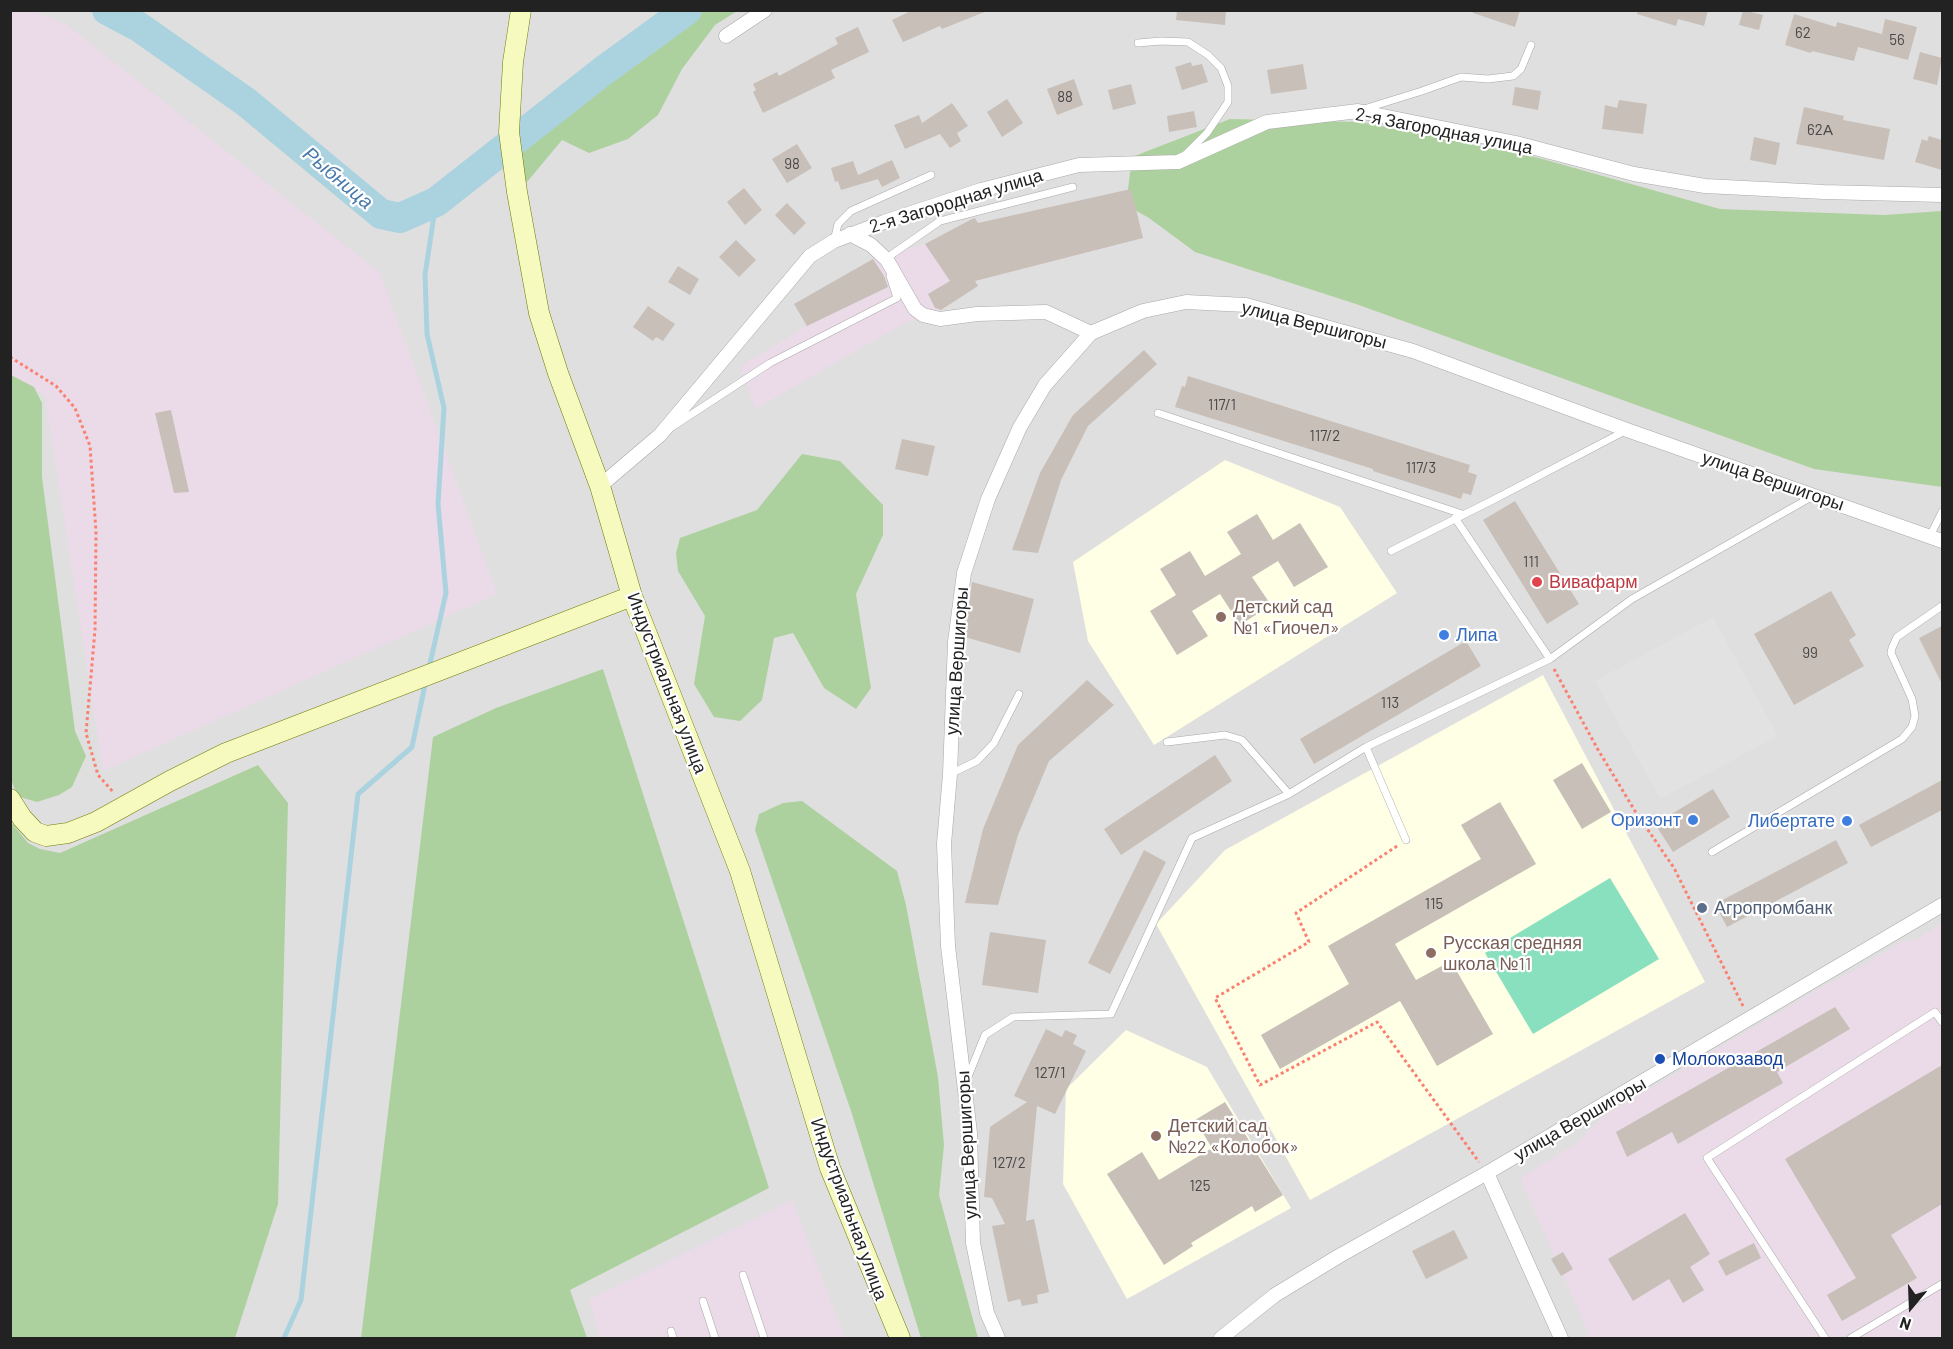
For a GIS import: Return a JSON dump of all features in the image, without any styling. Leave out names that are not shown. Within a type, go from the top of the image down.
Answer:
[{"type":"main road","name":"Индустриальная улица","points":[[521,10],[513,62],[509,132],[531,272],[545,334],[600,486],[632,596],[740,871],[830,1168],[900,1338]]},
{"type":"main road","points":[[10,799],[22,818],[35,832],[46,836],[68,833],[96,822],[226,753],[632,596]]},
{"type":"street","points":[[726,36],[765,10]]},
{"type":"street","name":"2-я Загородная улица","points":[[600,486],[660,435],[810,256],[834,241],[981,190],[1079,165],[1178,162],[1267,122],[1358,111],[1516,143],[1634,174],[1705,186],[1942,195]]},
{"type":"street","points":[[850,234],[871,245],[887,260],[915,309],[933,318],[1046,312],[1091,333]]},
{"type":"street","name":"улица Вершигоры","points":[[998,1338],[987,1313],[973,1243],[970,1133],[948,946],[945,844],[955,642],[964,573],[988,499],[1020,427],[1045,385],[1091,333],[1143,311],[1186,302],[1246,305],[1413,351],[1627,430],[1936,538]]},
{"type":"street","name":"улица Вершигоры","points":[[1221,1338],[1275,1295],[1339,1256],[1750,1020],[1942,905]]},
{"type":"street","points":[[1487,1173],[1561,1338]]},
{"type":"lane","points":[[1138,43],[1188,42],[1208,55],[1221,68],[1228,87],[1228,102],[1219,116],[1207,133],[1178,162]]},
{"type":"lane","points":[[1358,111],[1422,92],[1461,76],[1488,79],[1513,76],[1521,69],[1531,45]]},
{"type":"lane","points":[[834,241],[838,224],[851,211],[930,175]]},
{"type":"lane","points":[[660,435],[770,363],[897,298],[887,260],[940,221],[1073,187]]},
{"type":"lane","points":[[1158,413],[1462,514]]},
{"type":"lane","points":[[1390,551],[1627,430]]},
{"type":"lane","points":[[964,1086],[985,1035],[1013,1017],[1112,1014],[1192,838],[1289,794],[1366,747],[1550,659],[1632,599],[1815,495]]},
{"type":"lane","points":[[1936,538],[1942,512]]},
{"type":"lane","points":[[1455,518],[1550,659]]},
{"type":"lane","points":[[1712,852],[1902,739],[1912,727],[1915,716],[1912,699],[1891,653],[1892,648],[1897,637],[1942,606]]},
{"type":"lane","points":[[950,774],[977,761],[994,743],[1019,694]]},
{"type":"lane","points":[[1167,742],[1225,735],[1242,740],[1289,794]]},
{"type":"lane","points":[[1366,747],[1406,840]]},
{"type":"lane","points":[[1825,1338],[1707,1158],[1935,1012],[1942,1022]]},
{"type":"lane","points":[[743,1275],[764,1338]]},
{"type":"lane","points":[[1851,1338],[1942,1284]]},
{"type":"lane","points":[[703,1301],[716,1338]]},
{"type":"path","points":[[10,357],[56,386],[75,408],[90,446],[96,532],[95,619],[87,733],[98,775],[124,806]]},
{"type":"path","points":[[1550,659],[1597,748],[1635,811],[1674,868],[1750,1020]]},
{"type":"path","points":[[1406,840],[1296,913],[1309,942],[1215,998],[1260,1085],[1377,1022],[1487,1173]]},
{"type":"shaded area","points":[[10,11],[35,11],[67,25],[380,273],[497,594],[103,771],[45,395],[11,376]]},
{"type":"shaded area","points":[[11,11],[1942,11],[1942,1338],[11,1338]]},
{"type":"shaded area","points":[[1131,189],[1143,238],[976,281],[978,286],[936,313],[903,324],[755,409],[741,366],[807,326],[873,259],[925,244],[975,217],[979,223]]},
{"type":"shaded area","name":"Детский сад №1 «Гиочел»","points":[[1225,460],[1340,507],[1397,593],[1154,745],[1088,641],[1073,562]]},
{"type":"shaded area","points":[[1713,617],[1778,736],[1660,799],[1595,681]]},
{"type":"shaded area","name":"Русская средняя школа №11","points":[[1543,675],[1705,982],[1310,1200],[1156,924],[1225,850]]},
{"type":"shaded area","points":[[1942,923],[1942,1338],[1591,1338],[1520,1178],[1577,1143],[1602,1117],[1902,941],[1915,940]]},
{"type":"shaded area","name":"Детский сад №22 «Колобок»","points":[[1126,1030],[1207,1067],[1291,1208],[1127,1299],[1063,1184],[1066,1089]]},
{"type":"shaded area","points":[[792,1200],[845,1338],[600,1338],[589,1300]]},
{"type":"green space","points":[[698,11],[737,11],[715,25],[682,69],[658,115],[628,139],[589,153],[562,140],[527,182],[519,178],[514,159],[535,131]]},
{"type":"green space","points":[[1230,119],[1361,122],[1539,158],[1720,209],[1884,215],[1942,211],[1942,487],[1814,469],[1356,304],[1195,252],[1149,218],[1126,205],[1132,157]]},
{"type":"green space","points":[[11,375],[34,387],[42,403],[42,477],[75,731],[86,756],[72,787],[59,795],[37,802],[17,796],[11,779]]},
{"type":"green space","points":[[802,454],[840,461],[883,505],[883,535],[856,594],[871,688],[856,709],[824,688],[793,633],[774,638],[762,700],[740,721],[714,717],[694,684],[705,616],[678,571],[676,553],[680,538],[757,510]]},
{"type":"green space","points":[[603,669],[769,1188],[570,1290],[587,1338],[361,1338],[433,737],[496,708]]},
{"type":"green space","points":[[258,765],[288,803],[278,1204],[235,1338],[11,1338],[11,822],[28,843],[40,849],[60,853]]},
{"type":"green space","points":[[802,801],[897,871],[906,905],[938,1077],[944,1145],[939,1195],[978,1338],[921,1338],[852,1114],[755,830],[759,814],[783,803]]},
{"type":"green space","points":[[1610,878],[1659,959],[1533,1034],[1485,953]]},
{"type":"building","points":[[913,10],[987,11],[942,29],[940,26],[903,42],[892,20]]},
{"type":"building","points":[[1177,10],[1226,10],[1225,25],[1176,20]]},
{"type":"building","points":[[1473,10],[1520,10],[1515,27],[1473,13]]},
{"type":"building","points":[[1637,10],[1708,10],[1704,26],[1678,19],[1676,26],[1637,14]]},
{"type":"building","points":[[1743,10],[1763,15],[1759,30],[1739,25]]},
{"type":"building","points":[[1794,14],[1836,27],[1837,22],[1882,34],[1885,19],[1917,27],[1908,60],[1858,47],[1854,61],[1812,51],[1811,53],[1785,45]]},
{"type":"building","points":[[858,27],[869,52],[831,70],[835,78],[763,113],[753,92],[756,90],[753,84],[777,72],[779,76],[838,44],[835,38]]},
{"type":"building","points":[[1920,52],[1942,58],[1937,85],[1913,79]]},
{"type":"building","points":[[1191,62],[1192,66],[1202,64],[1208,82],[1182,90],[1175,67]]},
{"type":"building","points":[[1303,64],[1307,89],[1271,94],[1267,70]]},
{"type":"building","points":[[1074,79],[1083,105],[1057,115],[1047,89]]},
{"type":"building","points":[[1131,84],[1136,104],[1113,110],[1108,90]]},
{"type":"building","points":[[1515,87],[1541,91],[1538,110],[1512,105]]},
{"type":"building","points":[[1007,99],[1023,123],[1002,137],[987,112]]},
{"type":"building","points":[[1619,100],[1647,104],[1643,134],[1602,129],[1605,105],[1617,108]]},
{"type":"building","points":[[952,103],[968,126],[957,133],[961,141],[950,148],[940,134],[905,149],[894,125],[919,115],[922,123]]},
{"type":"building","points":[[1804,107],[1844,116],[1843,120],[1890,129],[1884,160],[1796,144]]},
{"type":"building","points":[[1194,111],[1197,127],[1169,132],[1167,116]]},
{"type":"building","points":[[1929,136],[1942,140],[1942,170],[1915,162],[1922,139],[1927,141]]},
{"type":"building","points":[[1754,137],[1780,143],[1776,165],[1750,160]]},
{"type":"building","points":[[797,144],[812,168],[787,183],[772,159]]},
{"type":"building","points":[[892,160],[900,178],[882,187],[878,179],[841,190],[838,181],[835,182],[831,168],[853,161],[858,175]]},
{"type":"building","points":[[744,188],[762,210],[745,225],[727,202]]},
{"type":"building","points":[[1131,189],[1143,238],[975,281],[978,286],[941,310],[935,308],[928,294],[950,281],[925,244],[975,218],[978,223]]},
{"type":"building","points":[[787,203],[806,223],[794,235],[775,215]]},
{"type":"building","points":[[736,240],[756,260],[739,277],[719,257]]},
{"type":"building","points":[[873,259],[888,287],[807,326],[794,304]]},
{"type":"building","points":[[678,266],[699,279],[690,295],[668,282]]},
{"type":"building","points":[[648,306],[675,324],[663,341],[656,337],[653,341],[633,327]]},
{"type":"building","points":[[1144,350],[1157,364],[1088,426],[1061,480],[1038,553],[1012,550],[1040,473],[1073,415]]},
{"type":"building","points":[[1188,376],[1470,465],[1468,472],[1477,475],[1471,495],[1463,493],[1461,499],[1175,407]]},
{"type":"building","points":[[171,410],[189,492],[174,493],[155,413]]},
{"type":"building","points":[[902,439],[935,446],[928,476],[895,469]]},
{"type":"building","points":[[1515,501],[1579,604],[1547,624],[1483,520]]},
{"type":"building","points":[[1257,514],[1273,540],[1300,523],[1328,567],[1294,587],[1278,561],[1252,577],[1271,605],[1240,625],[1220,594],[1192,611],[1208,636],[1177,655],[1150,611],[1176,595],[1160,569],[1190,551],[1205,576],[1241,554],[1227,532]]},
{"type":"building","points":[[972,582],[1034,599],[1020,653],[965,637]]},
{"type":"building","points":[[1831,591],[1856,635],[1849,640],[1864,666],[1794,705],[1754,634]]},
{"type":"building","points":[[1942,626],[1942,684],[1919,638]]},
{"type":"building","points":[[1466,641],[1481,666],[1314,764],[1300,739]]},
{"type":"building","points":[[1087,680],[1114,705],[1049,761],[1018,835],[998,905],[965,903],[983,829],[1018,745]]},
{"type":"building","points":[[1215,755],[1232,781],[1121,855],[1104,829]]},
{"type":"building","points":[[1582,763],[1611,812],[1582,829],[1553,780]]},
{"type":"building","points":[[1942,780],[1942,810],[1871,847],[1859,825]]},
{"type":"building","name":"Оризонт","points":[[1713,789],[1730,817],[1673,852],[1655,824]]},
{"type":"building","points":[[1500,802],[1536,864],[1395,944],[1416,980],[1451,961],[1493,1034],[1437,1066],[1400,1001],[1280,1069],[1261,1035],[1349,984],[1328,946],[1481,859],[1461,825]]},
{"type":"building","points":[[1836,840],[1848,863],[1727,927],[1715,904]]},
{"type":"building","points":[[1144,850],[1166,862],[1110,974],[1088,963]]},
{"type":"building","points":[[990,932],[1046,940],[1038,993],[982,985]]},
{"type":"building","points":[[1835,1007],[1850,1029],[1777,1072],[1783,1083],[1678,1144],[1672,1132],[1627,1157],[1616,1132]]},
{"type":"building","points":[[1046,1029],[1062,1037],[1065,1030],[1077,1035],[1073,1044],[1086,1051],[1055,1114],[1037,1106],[1026,1221],[1034,1219],[1049,1292],[1037,1295],[1038,1303],[1022,1306],[1020,1299],[1008,1302],[992,1226],[1005,1224],[992,1198],[984,1197],[990,1127],[1027,1102],[1014,1096]]},
{"type":"building","points":[[1942,1065],[1942,1204],[1891,1235],[1917,1278],[1842,1321],[1827,1295],[1856,1278],[1785,1159]]},
{"type":"building","points":[[1225,1102],[1283,1195],[1255,1212],[1252,1206],[1191,1243],[1193,1246],[1164,1265],[1107,1174],[1142,1152],[1159,1180],[1212,1148],[1195,1120]]},
{"type":"building","points":[[1685,1213],[1710,1254],[1690,1267],[1704,1290],[1683,1303],[1669,1279],[1633,1301],[1608,1259]]},
{"type":"building","points":[[1454,1230],[1468,1258],[1426,1279],[1412,1251]]},
{"type":"building","points":[[1754,1243],[1761,1258],[1726,1276],[1718,1261]]},
{"type":"building","points":[[1563,1252],[1573,1269],[1561,1276],[1551,1259]]},
{"type":"waterway","name":"Рыбница","points":[[107,10],[139,27],[246,102],[381,214],[400,218],[436,202],[603,71],[687,10]]},
{"type":"waterway","points":[[429,668],[446,593],[438,504],[444,408],[427,334],[425,275],[436,202]]},
{"type":"waterway","points":[[284,1338],[301,1300],[358,794],[412,747],[426,680]]},
{"type":"place","name":"Вивафарм","points":[[1537,582]]},
{"type":"place","name":"Детский сад №1 «Гиочел»","points":[[1221,617]]},
{"type":"place","name":"Липа","points":[[1444,635]]},
{"type":"place","name":"Оризонт","points":[[1693,820]]},
{"type":"place","name":"Либертате","points":[[1847,821]]},
{"type":"place","name":"Агропромбанк","points":[[1702,908]]},
{"type":"place","name":"Русская средняя школа №11","points":[[1431,953]]},
{"type":"place","name":"Молокозавод","points":[[1660,1059]]},
{"type":"place","name":"Детский сад №22 «Колобок»","points":[[1156,1136]]}]
